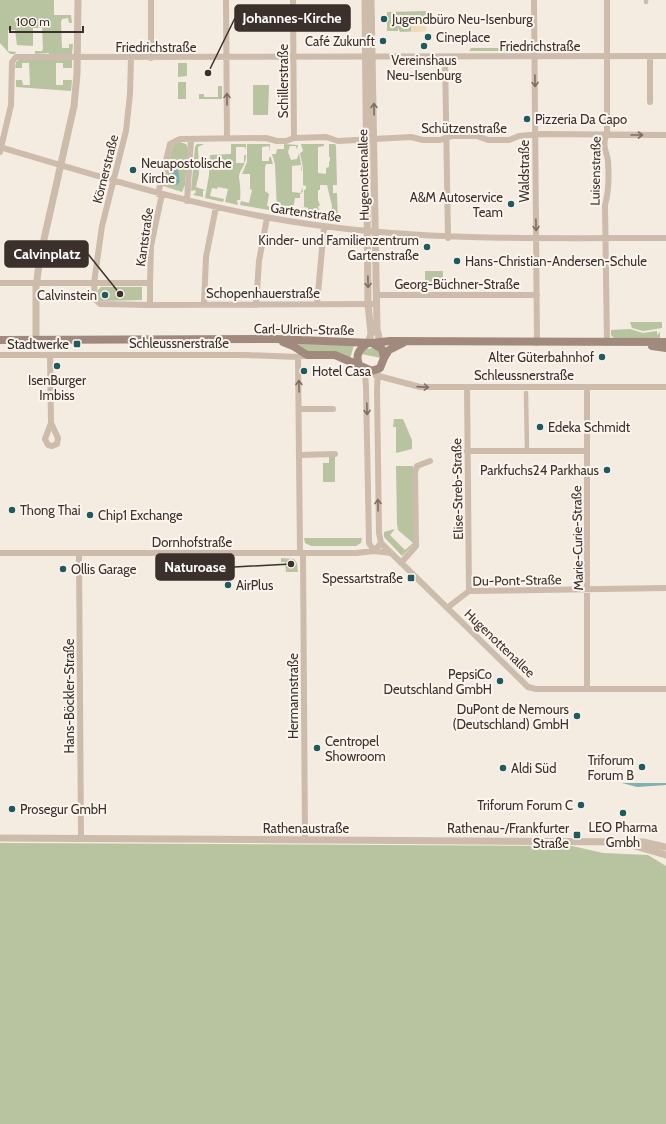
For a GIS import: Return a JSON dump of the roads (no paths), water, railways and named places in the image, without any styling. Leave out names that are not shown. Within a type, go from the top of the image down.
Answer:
[{"type":"main road","name":"Carl-Ulrich-Straße","points":[[0,340],[265,340],[358,343],[666,342]]},
{"type":"main road","name":"Schleussnerstraße","points":[[265,340],[286,343],[302,356],[331,356],[344,358],[372,371]]},
{"type":"main road","name":"Hugenottenallee","points":[[376,342],[384,358],[372,371],[357,359],[358,352],[376,342]]},
{"type":"main road","points":[[384,358],[394,346],[405,342]]},
{"type":"main road","name":"Carl-Ulrich-Straße","points":[[608,342],[666,348]]},
{"type":"street","points":[[36,340],[36,283],[45,229],[74,106],[78,58],[78,0]]},
{"type":"street","points":[[151,0],[151,58]]},
{"type":"street","points":[[226,0],[227,138]]},
{"type":"street","name":"Schillerstraße","points":[[293,0],[294,138]]},
{"type":"street","name":"Hugenottenallee","points":[[365,0],[375,139],[377,295],[376,342]]},
{"type":"street","name":"Hugenottenallee","points":[[371,0],[366,140],[368,304],[371,334],[376,342]]},
{"type":"street","name":"Waldstraße","points":[[534,0],[537,343]]},
{"type":"street","name":"Luisenstraße","points":[[607,0],[608,57],[607,134],[605,140],[605,154],[608,160],[606,238],[608,342]]},
{"type":"street","name":"Friedrichstraße","points":[[0,149],[11,105],[13,59],[16,57],[294,58],[666,56]]},
{"type":"street","points":[[445,57],[448,238]]},
{"type":"street","points":[[650,57],[650,102]]},
{"type":"street","name":"Körnerstraße","points":[[131,58],[128,120],[121,158],[101,231],[94,283],[95,299],[100,304],[150,305]]},
{"type":"street","name":"Schützenstraße","points":[[191,139],[266,138],[276,141],[286,141],[294,138],[328,137],[338,141],[411,137],[423,140],[440,140],[452,136],[477,136],[488,140],[509,140],[519,136],[535,135],[666,135]]},
{"type":"street","name":"Kantstraße","points":[[150,305],[151,246],[170,144],[178,139],[191,139]]},
{"type":"street","points":[[187,201],[191,139]]},
{"type":"street","name":"Gartenstraße","points":[[0,149],[114,182],[216,208],[267,218],[324,226],[448,238],[666,238]]},
{"type":"street","points":[[204,304],[206,257],[216,208]]},
{"type":"street","points":[[256,304],[259,261],[267,218]]},
{"type":"street","points":[[317,304],[324,226]]},
{"type":"street","points":[[0,283],[150,283]]},
{"type":"street","name":"Georg-Büchner-Straße","points":[[377,295],[537,295]]},
{"type":"street","name":"Schopenhauerstraße","points":[[150,305],[377,304]]},
{"type":"street","name":"Hugenottenallee","points":[[358,343],[366,338],[370,319]]},
{"type":"street","name":"Schleussnerstraße","points":[[0,355],[302,356]]},
{"type":"street","points":[[50,355],[51,423]]},
{"type":"street","name":"Hermannstraße","points":[[302,356],[299,409],[305,840]]},
{"type":"street","name":"Hugenottenallee","points":[[372,371],[379,533],[381,543],[528,687],[536,689],[666,689]]},
{"type":"street","name":"Hugenottenallee","points":[[372,371],[366,387],[368,540],[374,551]]},
{"type":"street","name":"Schleussnerstraße","points":[[372,371],[420,387],[666,387]]},
{"type":"street","name":"Elise-Streb-Straße","points":[[467,387],[469,591]]},
{"type":"street","name":"Marie-Curie-Straße","points":[[587,387],[587,689]]},
{"type":"street","points":[[526,393],[526,451]]},
{"type":"street","points":[[299,409],[333,409]]},
{"type":"street","points":[[468,451],[587,451]]},
{"type":"street","points":[[300,455],[335,454]]},
{"type":"street","points":[[401,563],[416,546],[415,472],[417,466],[430,461]]},
{"type":"street","points":[[374,551],[381,543]]},
{"type":"street","points":[[374,551],[391,553]]},
{"type":"street","name":"Dornhofstraße","points":[[0,553],[356,553],[374,551]]},
{"type":"street","name":"Hans-Böckler-Straße","points":[[79,553],[81,838]]},
{"type":"street","name":"Du-Pont-Straße","points":[[447,608],[469,591],[666,588]]},
{"type":"street","name":"Rathenaustraße","points":[[0,838],[643,842],[666,847]]},
{"type":"street","name":"Rathenaustraße","points":[[613,842],[648,848],[666,855]]},
{"type":"water","points":[[175,169],[178,169],[180,182],[177,185],[171,183],[169,180]]},
{"type":"water","points":[[622,783],[666,783],[666,785],[637,787]]},
{"type":"place","name":"Jugendbüro Neu-Isenburg","points":[[384,19]]},
{"type":"place","name":"Cineplace","points":[[428,37]]},
{"type":"place","name":"Café Zukunft","points":[[383,41]]},
{"type":"place","name":"Vereinshaus Neu-Isenburg","points":[[424,46]]},
{"type":"place","name":"Johannes-Kirche","points":[[208,73]]},
{"type":"place","name":"Pizzeria Da Capo","points":[[527,119]]},
{"type":"place","name":"Neuapostolische Kirche","points":[[133,170]]},
{"type":"place","name":"A&M Autoservice Team","points":[[511,204]]},
{"type":"place","name":"Kinder- und Familienzentrum Gartenstraße","points":[[427,247]]},
{"type":"place","name":"Hans-Christian-Andersen-Schule","points":[[457,261]]},
{"type":"place","name":"Calvinplatz","points":[[120,294]]},
{"type":"place","name":"Calvinstein","points":[[105,295]]},
{"type":"place","name":"Stadtwerke","points":[[77,344]]},
{"type":"place","name":"Alter Güterbahnhof","points":[[602,357]]},
{"type":"place","name":"IsenBurger Imbiss","points":[[57,366]]},
{"type":"place","name":"Hotel Casa","points":[[304,371]]},
{"type":"place","name":"Edeka Schmidt","points":[[540,427]]},
{"type":"place","name":"Parkfuchs24 Parkhaus","points":[[607,470]]},
{"type":"place","name":"Thong Thai","points":[[12,510]]},
{"type":"place","name":"Chip1 Exchange","points":[[90,515]]},
{"type":"place","name":"Naturoase","points":[[291,564]]},
{"type":"place","name":"Ollis Garage","points":[[63,569]]},
{"type":"place","name":"Spessartstraße","points":[[411,578]]},
{"type":"place","name":"AirPlus","points":[[228,585]]},
{"type":"place","name":"PepsiCo Deutschland GmbH","points":[[500,681]]},
{"type":"place","name":"DuPont de Nemours (Deutschland) GmbH","points":[[577,716]]},
{"type":"place","name":"Centropel Showroom","points":[[317,748]]},
{"type":"place","name":"Triforum Forum B","points":[[642,767]]},
{"type":"place","name":"Aldi Süd","points":[[503,768]]},
{"type":"place","name":"Triforum Forum C","points":[[581,805]]},
{"type":"place","name":"Prosegur GmbH","points":[[12,809]]},
{"type":"place","name":"LEO Pharma Gmbh","points":[[623,813]]},
{"type":"place","name":"Rathenau-/Frankfurter Straße","points":[[577,835]]}]
